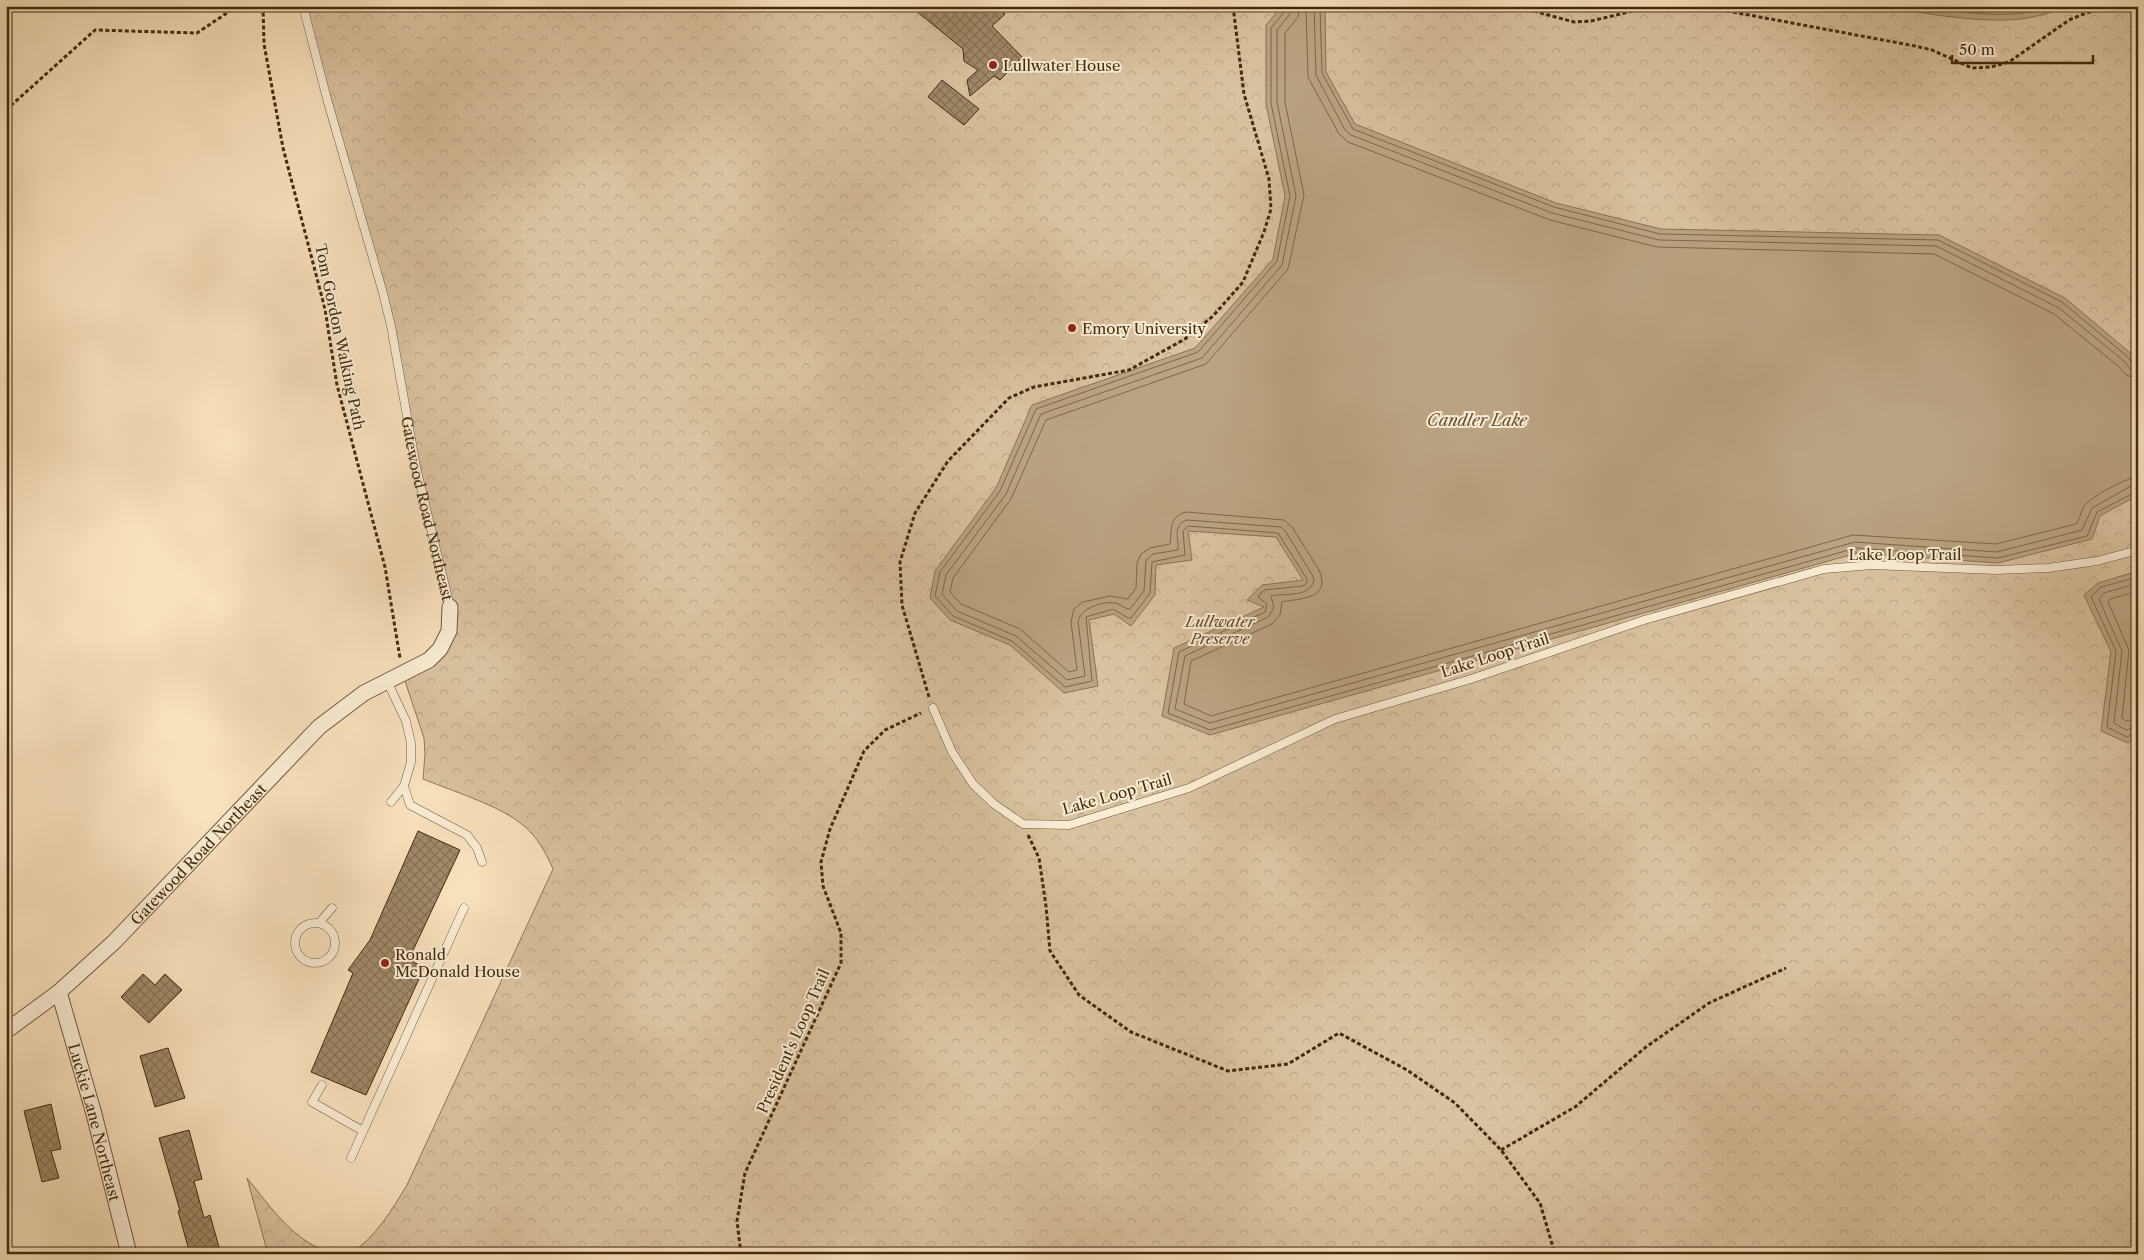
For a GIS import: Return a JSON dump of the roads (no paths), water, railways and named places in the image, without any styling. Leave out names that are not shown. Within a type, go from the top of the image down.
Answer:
[{"type":"street","name":"Gatewood Road Northeast","points":[[6,1032],[59,992],[114,942],[319,727],[364,694],[402,672],[429,660],[440,649],[449,630],[450,607]]},
{"type":"street","name":"Luckie Lane Northeast","points":[[59,992],[94,1114],[129,1254]]},
{"type":"lane","name":"Gatewood Road Northeast","points":[[303,6],[387,310],[416,467],[450,607]]},
{"type":"lane","name":"Lake Loop Trail","points":[[933,708],[952,752],[972,784],[994,804],[1023,824],[1070,825],[1189,788],[1335,719],[1471,679],[1644,620],[1824,569],[1872,565],[1996,570],[2048,568],[2097,561],[2138,550]]},
{"type":"lane","points":[[387,681],[406,721],[411,744],[411,762],[404,786],[391,802]]},
{"type":"lane","points":[[404,786],[410,805],[467,835],[477,848],[482,862]]},
{"type":"lane","points":[[319,923],[332,932],[335,942],[334,949],[331,955],[318,963],[306,961],[298,954],[294,940],[297,932],[305,925],[319,923],[332,908]]},
{"type":"lane","points":[[351,1158],[464,908]]},
{"type":"lane","points":[[322,1084],[312,1102],[363,1131]]},
{"type":"water","name":"Candler Lake","points":[[1282,6],[1325,6],[1326,72],[1355,124],[1556,203],[1661,229],[1939,235],[2065,298],[2134,356],[2138,369],[2138,495],[2100,516],[2092,539],[1998,563],[1857,553],[1210,735],[1162,716],[1174,648],[1264,607],[1247,600],[1262,585],[1303,580],[1276,537],[1188,531],[1192,560],[1156,565],[1155,595],[1131,626],[1114,614],[1089,620],[1098,686],[1064,693],[1010,645],[950,620],[930,598],[935,571],[996,488],[1032,405],[1195,348],[1273,259],[1285,196],[1266,104],[1266,25]]},
{"type":"water","points":[[1872,6],[2069,6],[2021,19],[1985,20]]},
{"type":"water","points":[[2138,571],[2138,736],[2128,743],[2101,731],[2111,652],[2084,595],[2098,583]]},
{"type":"place","name":"Lullwater House","points":[[993,65]]},
{"type":"place","name":"Emory University","points":[[1072,328]]},
{"type":"place","name":"Ronald McDonald House","points":[[385,963]]},
{"type":"park label","name":"Lullwater Preserve","points":[[1220,630]]}]
